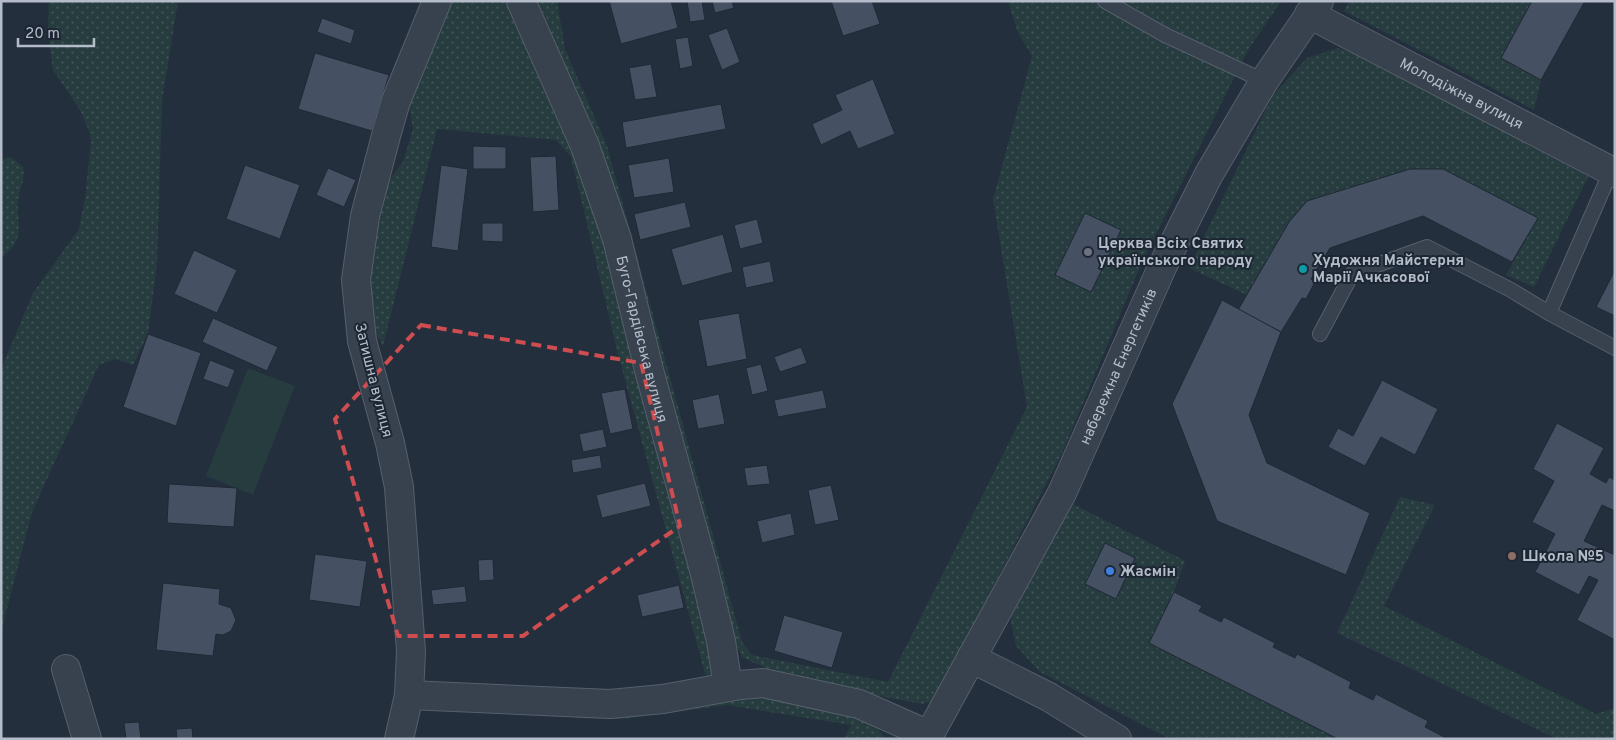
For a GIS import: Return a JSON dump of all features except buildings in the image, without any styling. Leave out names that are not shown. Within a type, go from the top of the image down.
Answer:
[{"type":"street","name":"Затишна вулиця","points":[[400,739],[409,695],[411,651],[399,488],[390,443],[362,341],[356,280],[365,216],[396,101],[437,1]]},
{"type":"street","name":"Буго-Гардівська вулиця","points":[[521,1],[585,146],[616,239],[650,374],[706,579],[721,641],[728,687]]},
{"type":"street","name":"набережна Енергетиків","points":[[928,737],[1062,493],[1186,217],[1264,81],[1314,7]]},
{"type":"street","name":"Молодіжна вулиця","points":[[1314,7],[1613,172]]},
{"type":"street","points":[[971,658],[1049,697],[1110,737]]},
{"type":"street","points":[[66,669],[87,739]]},
{"type":"street","points":[[409,695],[596,704],[662,699],[728,687],[763,683],[820,694],[871,708],[928,737]]},
{"type":"lane","points":[[1105,1],[1165,35],[1264,81]]},
{"type":"lane","points":[[1549,313],[1613,172]]},
{"type":"lane","points":[[1320,334],[1352,274],[1427,247],[1511,290],[1549,313],[1615,348]]},
{"type":"highlighted area","points":[[421,325],[641,363],[680,526],[523,636],[398,636],[335,419]]},
{"type":"green space","points":[[49,1],[178,1],[162,101],[157,264],[148,333],[133,365],[115,359],[99,365],[32,512],[1,632],[1,369],[33,293],[79,229],[85,198],[91,141],[80,110],[53,70],[48,31]]},
{"type":"green space","points":[[422,1],[511,1],[589,180],[719,670],[706,677],[618,354],[571,157],[556,140],[437,129],[383,346],[361,306],[363,249],[390,179],[403,162],[413,129],[408,100],[398,65]]},
{"type":"green space","points":[[533,1],[557,1],[565,49],[607,146],[742,642],[752,655],[888,682],[1027,407],[993,199],[1032,56],[1018,33],[1008,1],[1281,1],[1247,52],[1142,262],[1063,451],[948,675],[931,702],[922,704],[807,681],[763,667],[742,657],[732,634]]},
{"type":"green space","points":[[1349,1],[1532,1],[1501,58],[1541,80],[1534,110],[1344,11]]},
{"type":"green space","points":[[1338,48],[1364,56],[1590,173],[1534,287],[1506,275],[1538,218],[1443,169],[1410,169],[1307,201],[1247,295],[1189,268],[1273,95],[1307,58]]},
{"type":"green space","points":[[11,157],[23,167],[24,172],[18,202],[19,226],[14,245],[1,258],[1,160]]},
{"type":"green space","points":[[248,368],[295,386],[253,495],[206,476]]},
{"type":"green space","points":[[1400,497],[1435,505],[1384,606],[1596,714],[1615,708],[1615,739],[1557,739],[1337,633]]},
{"type":"green space","points":[[1073,504],[1185,561],[1174,592],[1149,643],[1338,739],[1170,739],[1040,672],[1016,646],[1011,621],[1012,603]]},
{"type":"green space","points":[[769,697],[815,704],[850,714],[878,729],[885,739],[844,739],[851,725],[727,705],[622,719],[574,718],[721,699]]},
{"type":"place","name":"Церква Всіх Святих українського народу","points":[[1088,252]]},
{"type":"place","name":"Художня Майстерня Марії Ачкасової","points":[[1303,269]]},
{"type":"place","name":"Школа №5","points":[[1512,556]]},
{"type":"place","name":"Жасмін","points":[[1110,571]]}]
